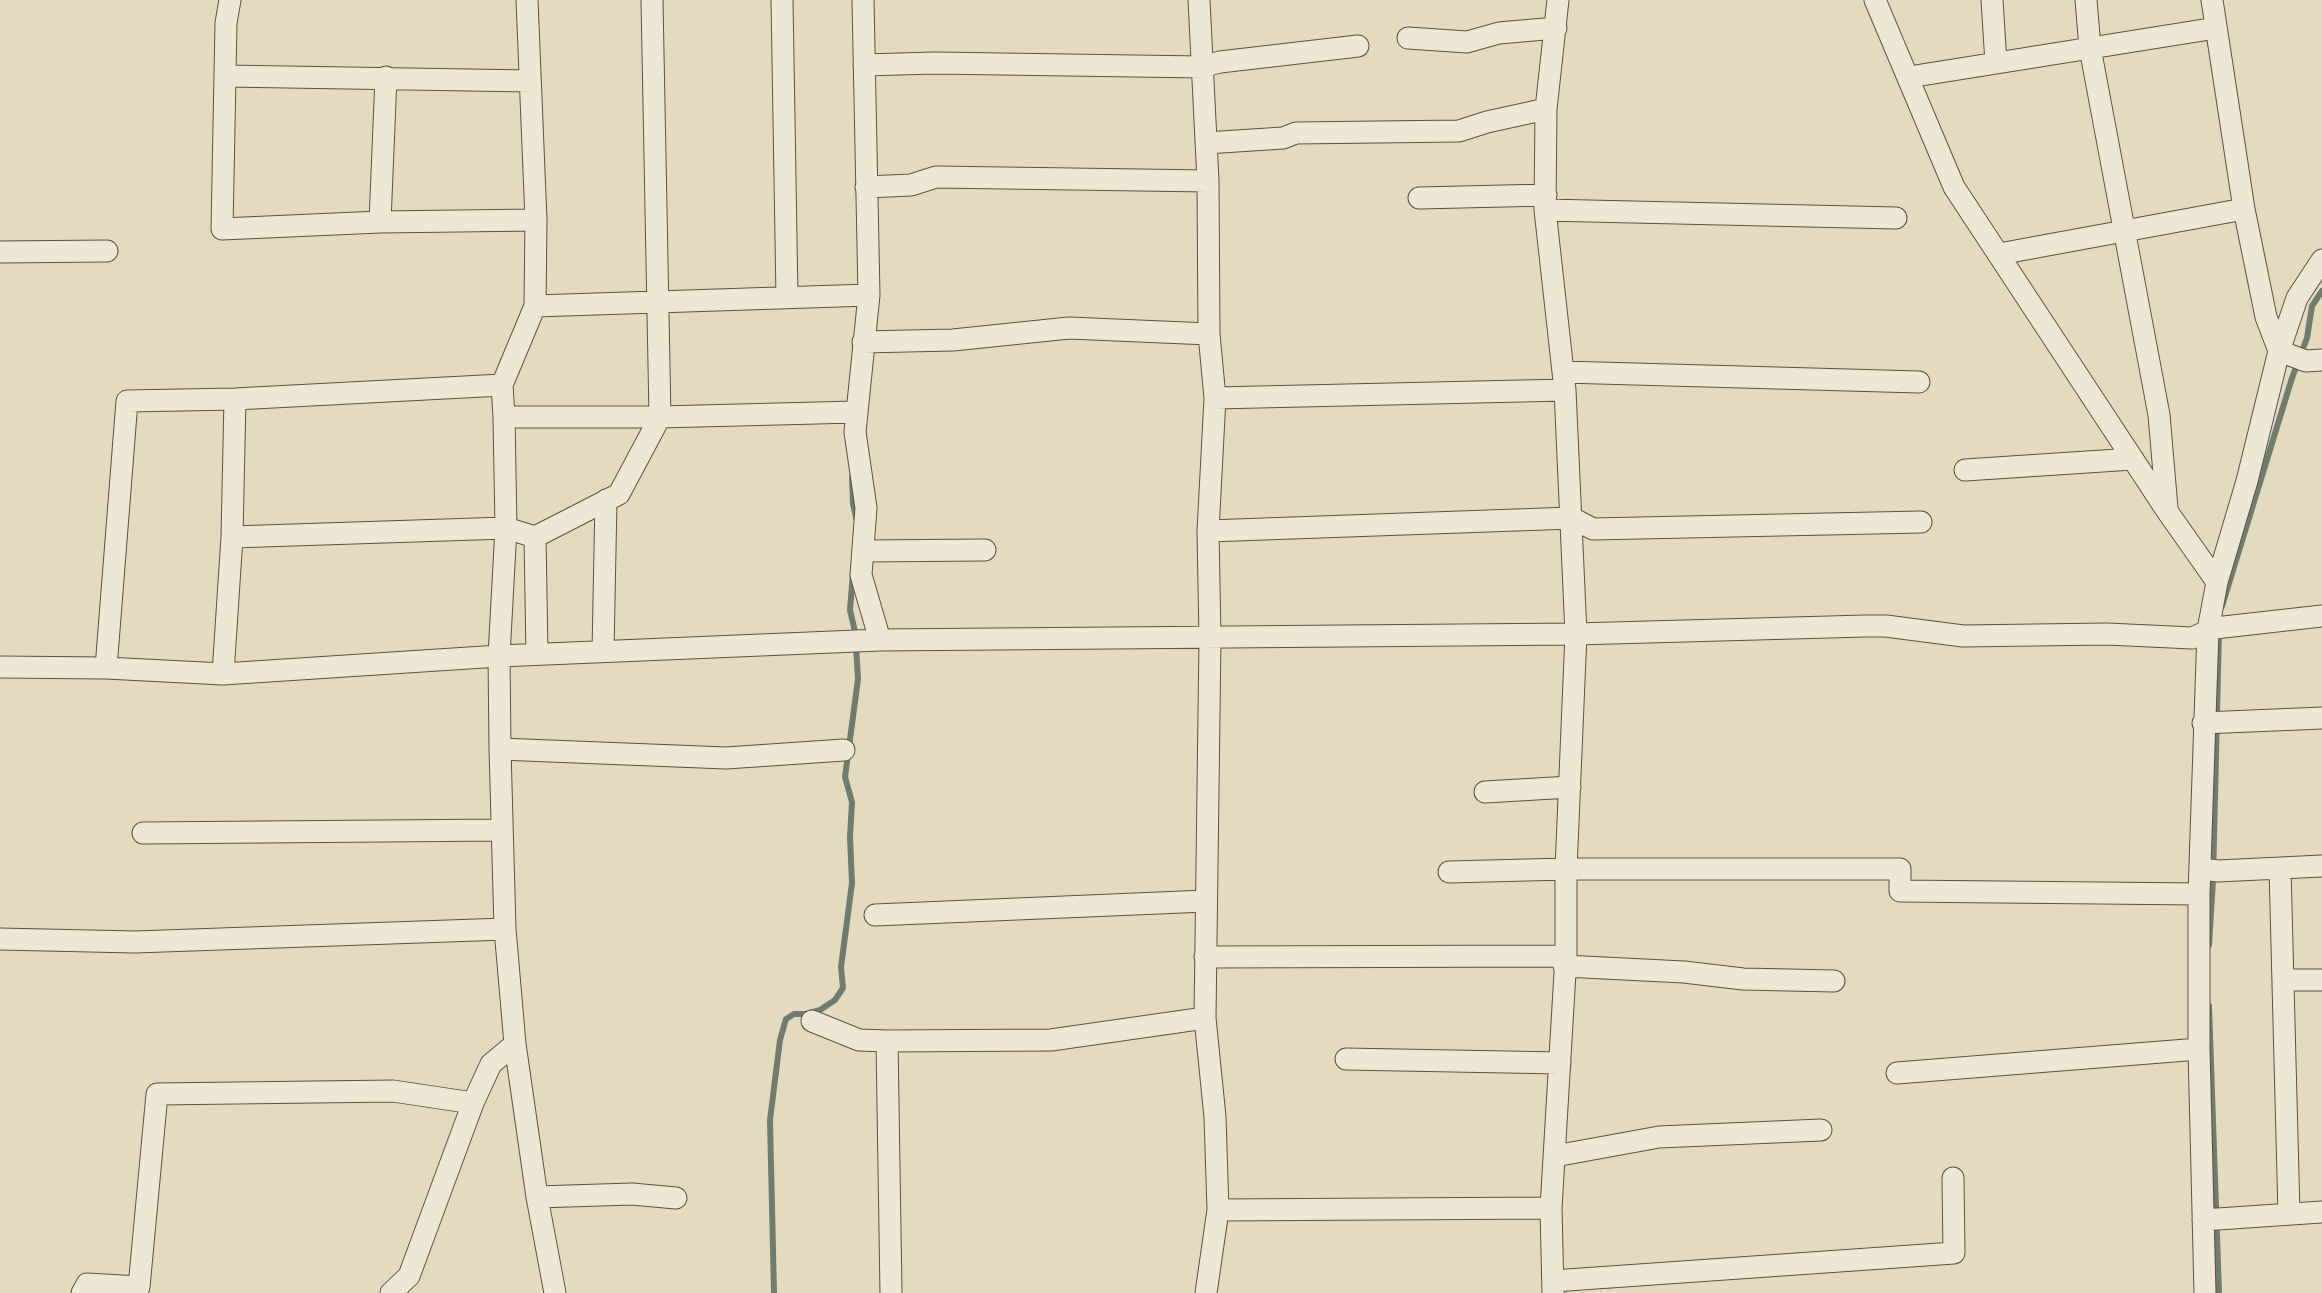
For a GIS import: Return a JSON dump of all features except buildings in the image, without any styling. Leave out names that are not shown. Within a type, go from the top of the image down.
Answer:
[{"type":"street","points":[[230,0],[226,23],[222,229],[380,222],[536,220]]},
{"type":"street","points":[[527,0],[536,220],[535,306],[502,385],[506,528],[499,656],[500,749],[505,929],[515,1044],[537,1197],[555,1293]]},
{"type":"street","points":[[232,537],[506,528],[535,537],[619,494],[660,417],[652,0]]},
{"type":"street","points":[[782,0],[787,297]]},
{"type":"street","points":[[863,0],[869,295],[855,432],[866,508],[861,575],[880,640]]},
{"type":"street","points":[[1199,0],[1208,182],[1209,334],[1215,398],[1208,531],[1210,638],[1205,1018],[1215,1117],[1218,1210],[1206,1293]]},
{"type":"street","points":[[1558,0],[1546,109],[1546,202],[1564,381],[1576,633],[1566,869],[1565,961],[1551,1208],[1553,1287],[1954,1253],[1953,1178]]},
{"type":"street","points":[[1875,0],[1910,77],[1954,187],[2167,512],[2217,582]]},
{"type":"street","points":[[1992,0],[1996,63]]},
{"type":"street","points":[[2086,0],[2090,48],[2159,415],[2167,512]]},
{"type":"street","points":[[2212,0],[2244,209],[2266,318],[2279,351],[2306,361],[2322,360]]},
{"type":"street","points":[[1408,38],[1467,42],[1499,33],[1556,28]]},
{"type":"street","points":[[1910,77],[2216,28]]},
{"type":"street","points":[[864,65],[935,63],[1201,67],[1220,62],[1358,46]]},
{"type":"street","points":[[226,76],[530,81]]},
{"type":"street","points":[[380,222],[386,77]]},
{"type":"street","points":[[1206,143],[1282,138],[1296,133],[1459,131],[1487,122],[1546,109]]},
{"type":"street","points":[[866,187],[911,185],[936,177],[1208,182]]},
{"type":"street","points":[[1419,198],[1896,218]]},
{"type":"street","points":[[1999,254],[2244,209]]},
{"type":"street","points":[[0,252],[108,251]]},
{"type":"street","points":[[2205,1293],[2199,1049],[2199,894],[2208,630],[2217,582],[2247,481],[2279,351],[2298,298],[2322,260]]},
{"type":"street","points":[[535,306],[869,295]]},
{"type":"street","points":[[863,342],[953,340],[1069,328],[1209,334]]},
{"type":"street","points":[[1215,398],[1564,381],[1919,382]]},
{"type":"street","points":[[106,668],[128,401],[236,399],[502,385]]},
{"type":"street","points":[[223,674],[232,537],[236,399]]},
{"type":"street","points":[[504,417],[660,417],[856,412]]},
{"type":"street","points":[[1965,470],[2133,459]]},
{"type":"street","points":[[603,651],[606,500]]},
{"type":"street","points":[[1208,531],[1572,518],[1593,529],[1921,522]]},
{"type":"street","points":[[535,537],[537,654]]},
{"type":"street","points":[[863,551],[985,550]]},
{"type":"street","points":[[0,667],[106,668],[223,674],[537,654],[880,640],[1576,633],[1886,626],[1963,636],[2107,634],[2192,638],[2208,630],[2322,616]]},
{"type":"street","points":[[2204,723],[2322,718]]},
{"type":"street","points":[[500,749],[726,758],[844,750]]},
{"type":"street","points":[[1485,792],[1569,787]]},
{"type":"street","points":[[143,833],[502,830]]},
{"type":"street","points":[[2201,869],[2218,871],[2322,866]]},
{"type":"street","points":[[2280,868],[2289,1214]]},
{"type":"street","points":[[1449,872],[1566,869],[1900,869],[1900,891],[2199,894]]},
{"type":"street","points":[[875,915],[1206,901]]},
{"type":"street","points":[[0,939],[135,942],[505,929]]},
{"type":"street","points":[[1205,957],[1565,961],[1743,979],[1834,981]]},
{"type":"street","points":[[2283,980],[2322,980]]},
{"type":"street","points":[[812,1021],[859,1040],[1051,1040],[1205,1018]]},
{"type":"street","points":[[887,1041],[891,1293]]},
{"type":"street","points":[[391,1293],[409,1276],[473,1103],[491,1064],[515,1044]]},
{"type":"street","points":[[1897,1073],[2199,1049]]},
{"type":"street","points":[[1346,1059],[1560,1063]]},
{"type":"street","points":[[82,1293],[87,1284],[139,1287],[157,1094],[393,1091],[473,1103]]},
{"type":"street","points":[[1555,1156],[1659,1137],[1821,1130]]},
{"type":"street","points":[[537,1197],[632,1194],[676,1198]]},
{"type":"street","points":[[1218,1210],[1551,1208]]},
{"type":"street","points":[[2204,1220],[2322,1212]]},
{"type":"waterway","points":[[2222,606],[2292,378],[2307,338],[2312,306],[2322,291]]},
{"type":"waterway","points":[[852,477],[853,504],[857,521]]},
{"type":"waterway","points":[[853,572],[850,610],[856,636]]},
{"type":"waterway","points":[[2209,945],[2213,880],[2219,631]]},
{"type":"waterway","points":[[774,1293],[770,1120],[780,1040],[786,1019],[794,1014],[806,1014],[820,1010],[835,1000],[843,988],[841,967],[852,883],[850,837],[852,802],[845,777],[858,679],[856,646]]},
{"type":"waterway","points":[[2209,1006],[2219,1293]]}]
